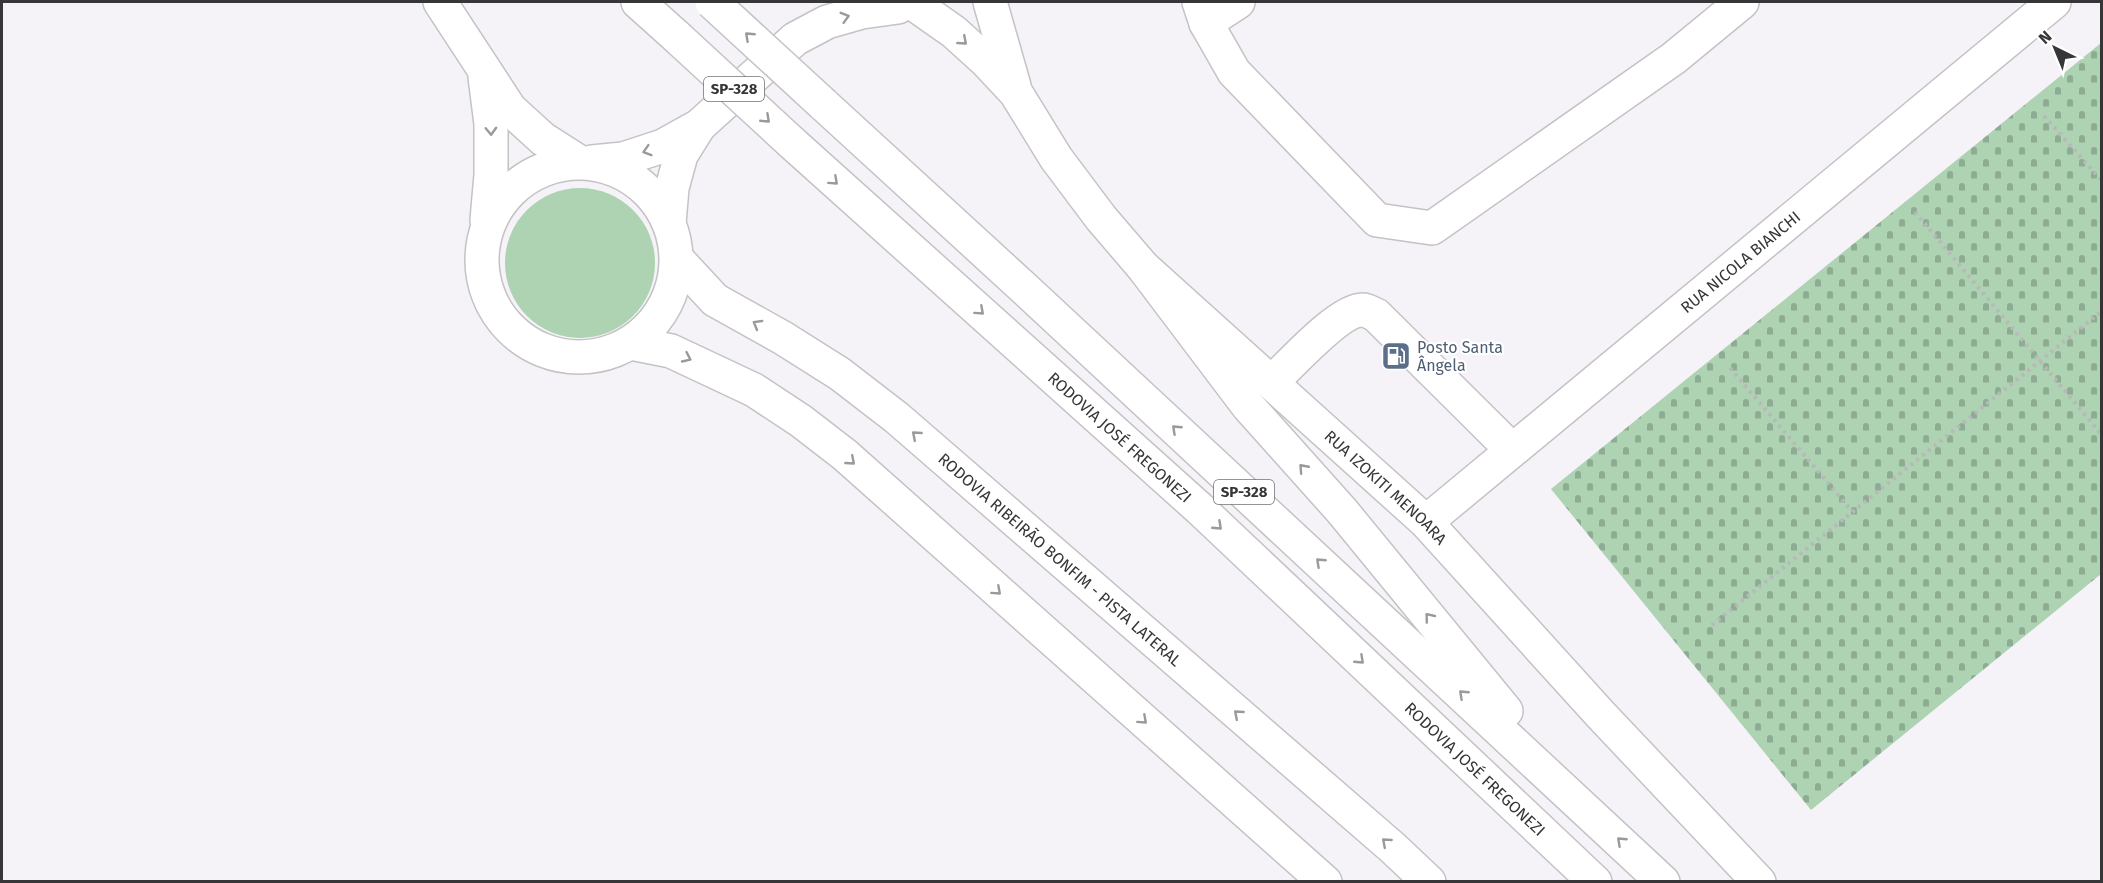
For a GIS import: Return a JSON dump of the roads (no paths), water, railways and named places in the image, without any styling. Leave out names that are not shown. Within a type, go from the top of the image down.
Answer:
[{"type":"main road","points":[[440,2],[510,109],[543,139],[583,162],[621,171],[650,192],[669,223]]},
{"type":"main road","name":"RODOVIA JOSÉ FREGONEZI","points":[[638,2],[1200,508],[1595,882]]},
{"type":"main road","name":"SP-328","points":[[712,2],[1586,808],[1663,882]]},
{"type":"main road","points":[[795,39],[816,2]]},
{"type":"main road","name":"RUA IZOKITI MENOARA","points":[[990,2],[1016,93]]},
{"type":"main road","points":[[1238,2],[1202,12],[1234,72],[1377,220],[1432,228],[1674,58],[1742,2]]},
{"type":"main road","name":"RUA NICOLA BIANCHI","points":[[1426,522],[2054,2]]},
{"type":"main road","points":[[487,227],[507,193],[540,170],[583,162],[623,159],[663,146],[699,126],[795,39],[827,22],[903,4]]},
{"type":"main road","name":"RUA IZOKITI MENOARA","points":[[903,4],[954,32],[978,54],[1016,93],[1056,158],[1101,218],[1143,267],[1426,522],[1601,715],[1759,882]]},
{"type":"main road","points":[[484,72],[491,124],[491,175],[487,227],[480,267],[491,305],[517,337],[553,355],[593,357],[631,343],[656,321],[672,292],[677,259],[669,223],[672,188],[681,155],[699,126]]},
{"type":"main road","name":"RODOVIA RIBEIRÃO BONFIM - PISTA LATERAL","points":[[677,259],[715,300],[840,374],[897,418],[1393,848],[1429,882]]},
{"type":"main road","points":[[1143,267],[1248,406],[1342,511],[1586,808]]},
{"type":"main road","points":[[1272,382],[1333,323],[1346,315],[1364,310],[1377,315],[1512,450]]},
{"type":"main road","points":[[631,343],[671,351],[754,390],[801,421],[845,455],[1325,882]]},
{"type":"place","name":"Posto Santa Ângela","points":[[1396,356]]}]
